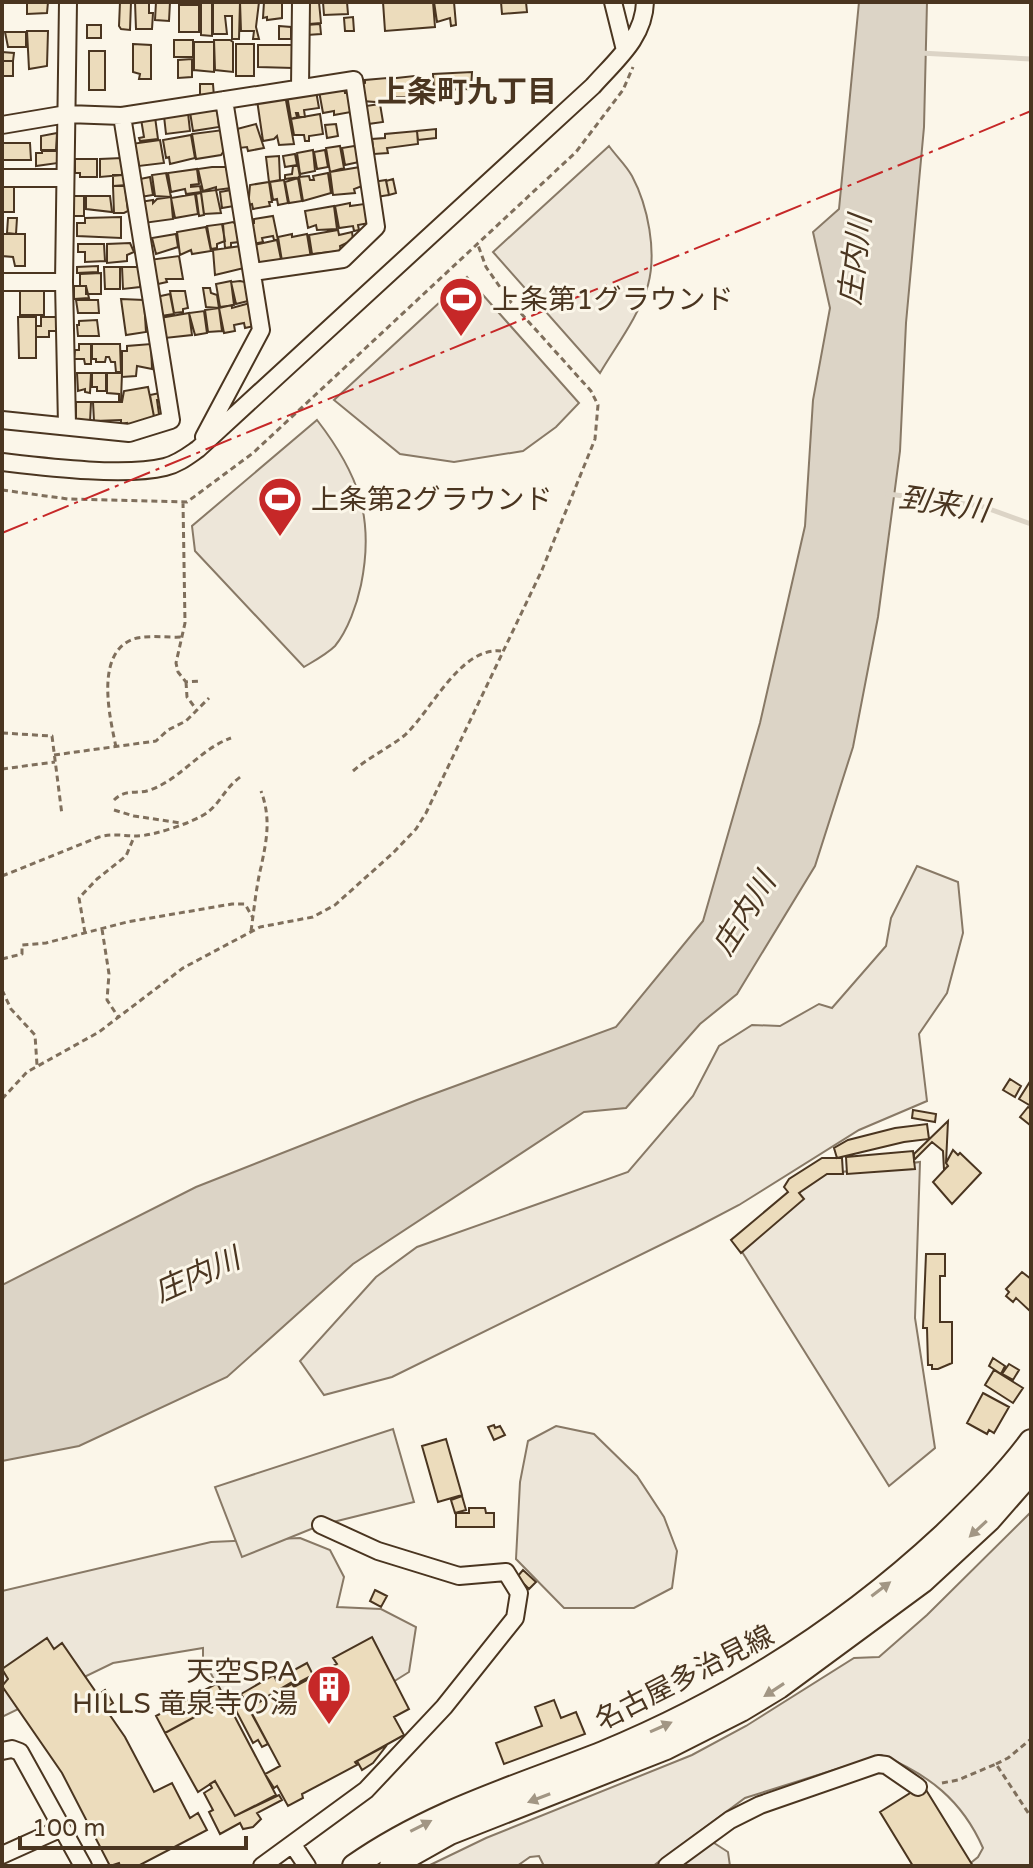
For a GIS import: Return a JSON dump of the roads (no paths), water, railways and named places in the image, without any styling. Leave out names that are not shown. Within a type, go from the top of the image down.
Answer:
[{"type":"main road","name":"名古屋多治見線","points":[[354,1866],[393,1840],[457,1808],[601,1754],[670,1724],[795,1654],[909,1567],[968,1513],[1031,1441]]},
{"type":"main road","name":"名古屋多治見線","points":[[391,1866],[450,1833],[666,1748],[779,1687],[923,1581],[989,1520],[1031,1472]]},
{"type":"street","points":[[67,425],[64,282],[68,2]]},
{"type":"street","points":[[300,87],[301,2]]},
{"type":"street","points":[[613,2],[625,50]]},
{"type":"street","points":[[2,462],[87,470],[144,470],[174,464],[198,449],[593,86],[638,36],[645,2]]},
{"type":"street","points":[[2,125],[67,114],[122,116],[354,80],[376,227],[343,259],[253,272]]},
{"type":"street","points":[[198,449],[261,330],[224,100]]},
{"type":"street","points":[[2,420],[129,433],[171,420],[122,116]]},
{"type":"street","points":[[2,178],[65,178]]},
{"type":"street","points":[[2,282],[64,282]]},
{"type":"street","points":[[262,1866],[366,1790],[444,1707],[515,1618],[519,1593],[506,1572],[459,1576],[378,1551],[321,1525]]},
{"type":"street","points":[[2,1751],[12,1749],[20,1752],[83,1866]]},
{"type":"street","points":[[667,1866],[730,1820],[760,1805],[878,1764],[886,1765],[918,1787]]},
{"type":"street","points":[[2,1855],[62,1828]]},
{"type":"street","points":[[293,1845],[307,1866]]},
{"type":"water","name":"庄内川","points":[[859,2],[927,2],[924,127],[906,323],[900,451],[878,617],[853,747],[815,866],[737,994],[700,1024],[626,1108],[584,1112],[353,1264],[227,1377],[79,1446],[2,1461],[2,1285],[196,1187],[417,1100],[616,1027],[703,921],[760,723],[805,526],[813,400],[830,308],[813,232],[839,209]]},
{"type":"waterway","points":[[920,53],[1031,59]]},
{"type":"waterway","name":"到来川","points":[[888,494],[981,506],[1031,524]]},
{"type":"place","name":"上条第1グラウンド","points":[[461,338]]},
{"type":"place","name":"上条第2グラウンド","points":[[280,538]]},
{"type":"place","name":"天空SPA HILLS 竜泉寺の湯","points":[[329,1726]]},
{"type":"district","name":"上条町九丁目","points":[[467,92]]}]
